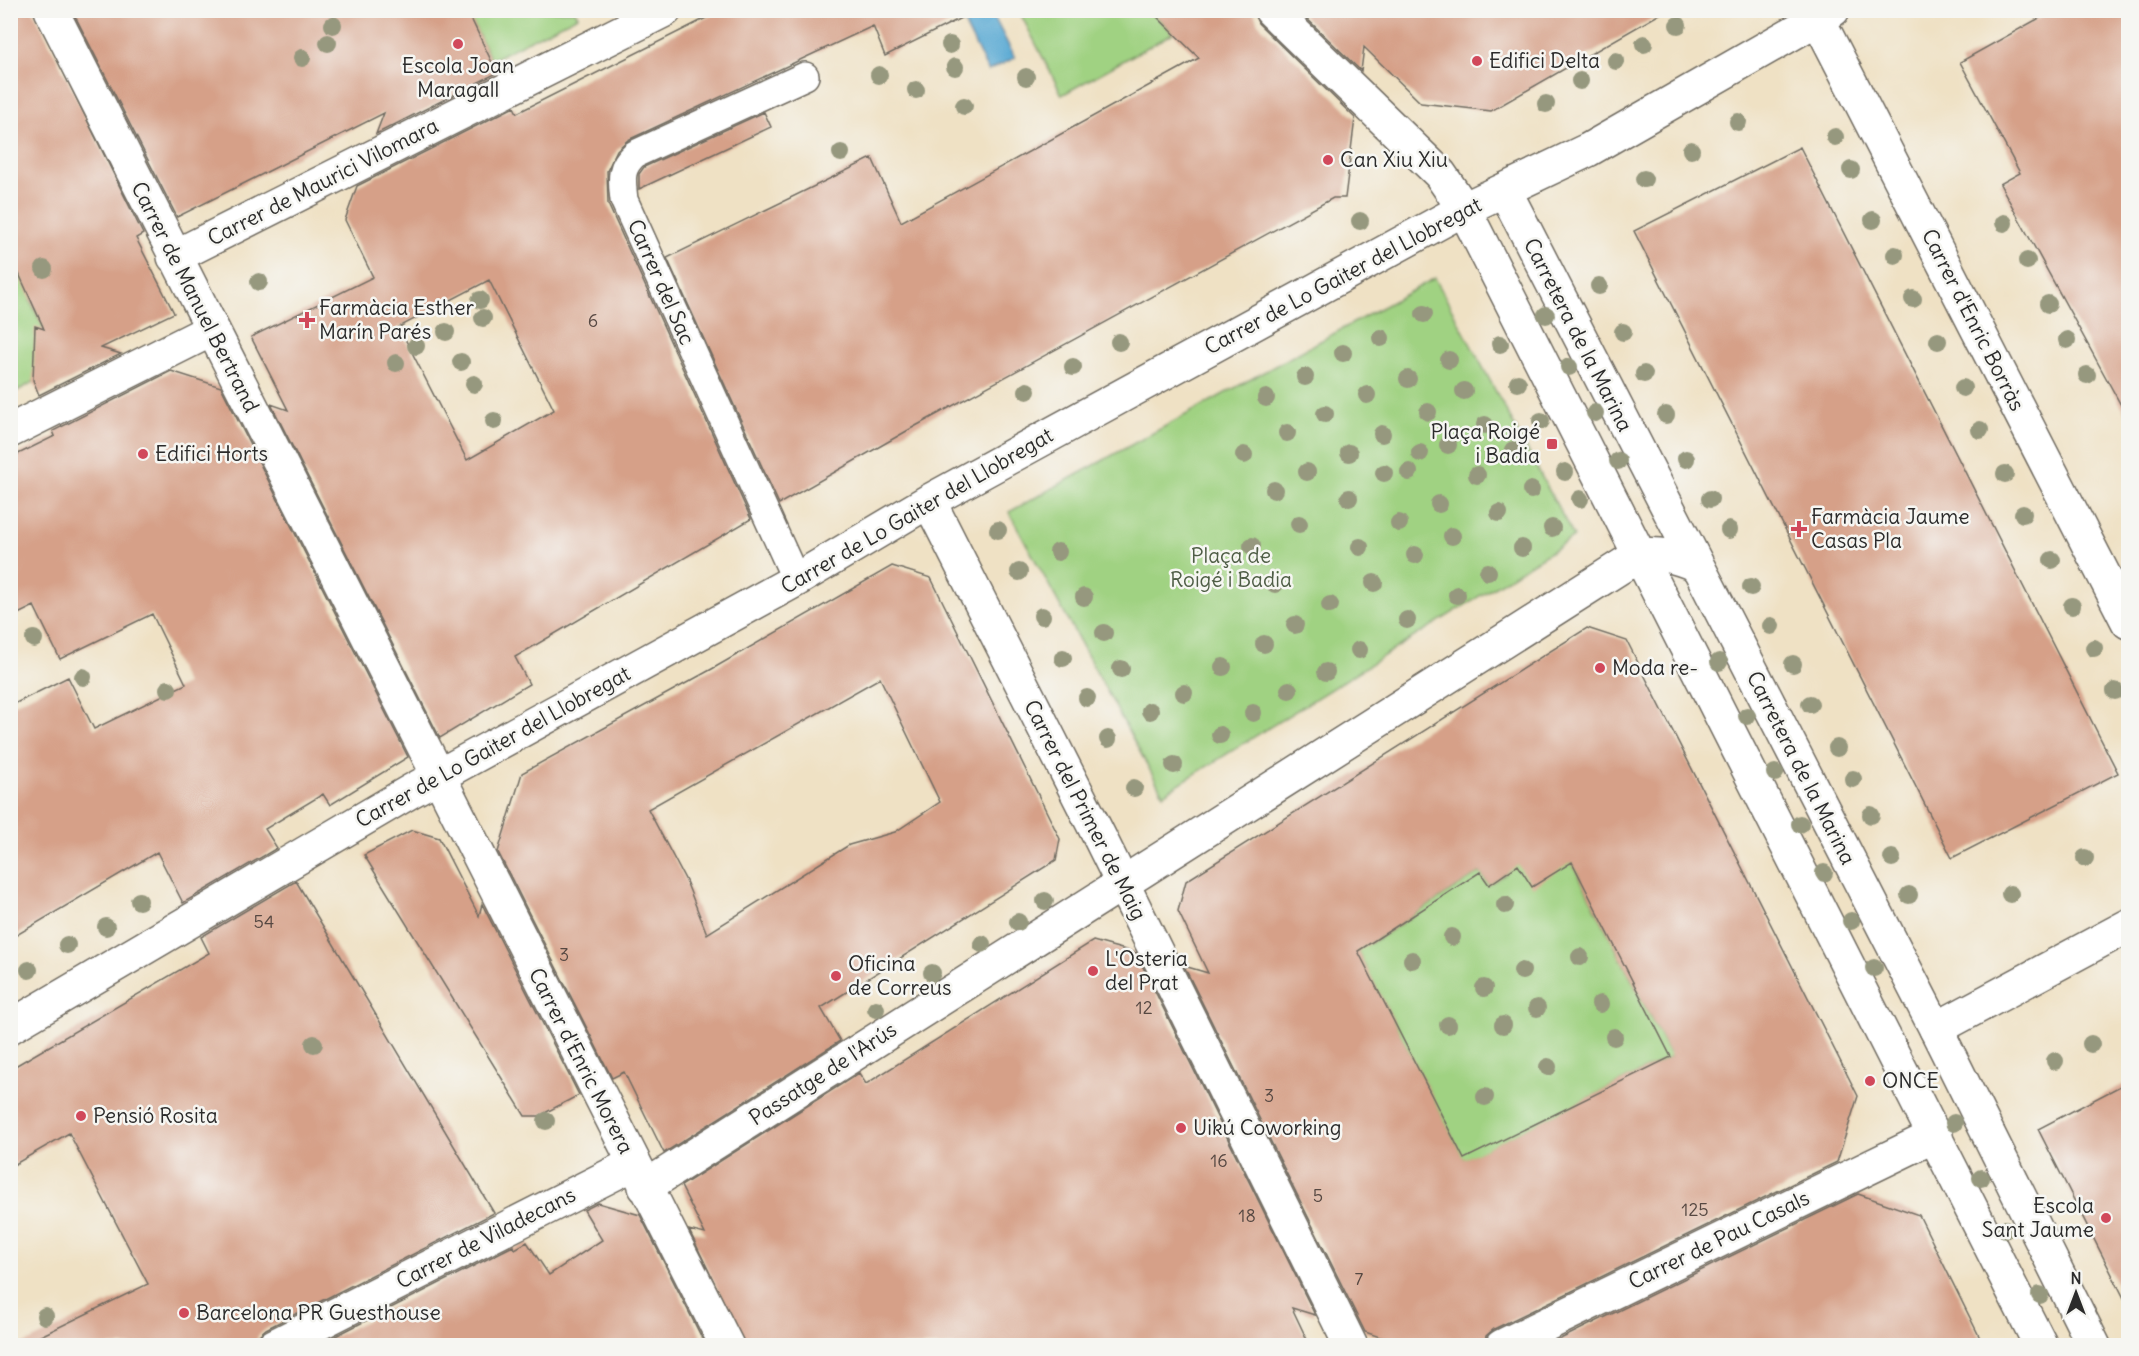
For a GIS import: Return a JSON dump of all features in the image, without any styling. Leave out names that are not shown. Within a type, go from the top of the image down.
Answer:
[{"type":"street","name":"Carrer de Manuel Bertrand","points":[[51,10],[211,330],[439,775]]},
{"type":"street","name":"Carrer de Maurici Vilomara","points":[[174,257],[666,10]]},
{"type":"street","name":"Carretera de la Marina","points":[[1270,10],[1440,174],[1464,209],[2042,1346]]},
{"type":"street","name":"Carrer de Lo Gaiter del Llobregat","points":[[10,1027],[439,775],[795,580],[929,501],[1464,209],[1588,150],[1826,15]]},
{"type":"street","name":"Carrer d'Enric Borràs","points":[[1826,15],[2128,622]]},
{"type":"street","name":"Carretera de la Marina","points":[[1505,191],[1936,1029],[2094,1346]]},
{"type":"street","points":[[10,431],[211,330]]},
{"type":"street","name":"Carrer del Primer de Maig","points":[[929,501],[1122,881],[1351,1346]]},
{"type":"street","points":[[1122,881],[1639,555],[1658,553],[1675,555],[1696,565]]},
{"type":"street","name":"Carrer d'Enric Morera","points":[[439,775],[727,1346]]},
{"type":"street","name":"Passatge de l'Arús","points":[[639,1175],[1122,881]]},
{"type":"street","points":[[1936,1029],[2128,926]]},
{"type":"street","name":"Carrer de Pau Casals","points":[[1502,1346],[1936,1135]]},
{"type":"street","name":"Carrer de Viladecans","points":[[274,1346],[639,1175]]},
{"type":"lane","name":"Carrer del Sac","points":[[795,580],[624,200],[621,178],[625,163],[635,154],[805,76]]},
{"type":"green space","points":[[467,11],[575,11],[578,16],[491,60]]},
{"type":"green space","points":[[1019,11],[1151,11],[1173,33],[1062,95]]},
{"type":"green space","points":[[10,254],[80,274],[30,300],[44,329],[35,334],[46,355],[34,382],[11,394]]},
{"type":"green space","name":"Plaça de Roigé i Badia","points":[[1435,278],[1574,537],[1163,794],[1009,512]]},
{"type":"green space","points":[[1550,819],[1671,1057],[1464,1160],[1356,948],[1371,943],[1480,872],[1489,885],[1507,873],[1503,867]]},
{"type":"water","points":[[975,11],[991,11],[1015,58],[988,71],[961,17]]},
{"type":"building","points":[[10,10],[33,10],[143,234],[136,238],[174,313],[101,348],[121,354],[39,395],[33,380],[35,326],[44,329],[10,254]]},
{"type":"building","points":[[72,10],[467,10],[497,73],[376,134],[384,113],[177,217]]},
{"type":"building","points":[[722,10],[977,10],[885,56],[873,26],[628,140],[617,150],[607,171],[608,204],[751,519],[515,657],[529,684],[440,738],[271,404],[288,410],[251,337],[373,277],[345,220],[357,186],[514,107],[517,113]],"holes":[[[489,280],[554,410],[467,460],[399,327]]]},
{"type":"building","points":[[1150,10],[1253,10],[1258,23],[1355,118],[1345,198],[1333,198],[912,428],[779,504],[667,258],[872,158],[901,222],[1199,58]]},
{"type":"building","name":"Edifici Delta","points":[[1298,10],[1667,10],[1491,111],[1421,103],[1364,47],[1361,71]]},
{"type":"building","points":[[2054,10],[2128,10],[2128,418],[2000,184],[2020,173],[1960,62]]},
{"type":"building","points":[[764,112],[771,127],[639,189],[639,174],[644,167]]},
{"type":"building","points":[[1800,147],[2118,773],[1952,858],[1634,231]]},
{"type":"building","points":[[171,371],[221,387],[408,757],[330,805],[323,794],[265,829],[277,848],[183,903],[157,852],[10,939],[10,706],[68,677],[94,729],[186,684],[152,614],[60,659],[34,606],[10,618],[10,458],[55,436],[53,431]]},
{"type":"building","points":[[892,566],[931,578],[1060,839],[1056,860],[821,1008],[840,1041],[664,1153],[624,1072],[612,1078],[498,852],[522,773],[712,669]],"holes":[[[880,678],[940,802],[895,832],[849,845],[707,934],[686,881],[648,809]]]},
{"type":"building","points":[[1587,628],[1627,641],[1858,1096],[1837,1162],[1494,1329],[1486,1336],[1483,1346],[1406,1346],[1365,1332],[1184,966],[1208,973],[1178,911],[1186,881]],"holes":[[[1572,862],[1671,1057],[1464,1159],[1358,951],[1480,872],[1489,885],[1518,865],[1532,887]]]},
{"type":"building","points":[[412,830],[439,838],[479,916],[482,904],[579,1095],[539,1116],[525,1116],[364,855]]},
{"type":"building","points":[[296,881],[494,1213],[266,1329],[258,1336],[255,1346],[20,1346],[148,1284],[69,1133],[10,1167],[10,1069],[209,953],[201,937]]},
{"type":"building","points":[[1093,941],[1136,953],[1315,1315],[1292,1308],[1310,1346],[745,1346],[689,1230],[705,1234],[681,1186],[859,1073],[866,1084]]},
{"type":"building","name":"Escola Sant Jaume","points":[[2128,1082],[2128,1306],[2038,1129]]},
{"type":"building","points":[[1858,1194],[1919,1215],[1984,1346],[1546,1346]]},
{"type":"building","points":[[598,1203],[640,1215],[706,1346],[316,1346],[513,1246],[515,1249],[527,1242],[549,1275],[602,1240],[584,1210]]},
{"type":"place","name":"Escola Joan Maragall","points":[[458,44]]},
{"type":"place","name":"Edifici Delta","points":[[1477,61]]},
{"type":"place","name":"Can Xiu Xiu","points":[[1328,160]]},
{"type":"place","name":"Farmàcia Esther Marín Parés","points":[[307,320]]},
{"type":"place","name":"Plaça Roigé i Badia","points":[[1552,444]]},
{"type":"place","name":"Edifici Horts","points":[[143,454]]},
{"type":"place","name":"Farmàcia Jaume Casas Pla","points":[[1799,529]]},
{"type":"place","name":"Moda re-","points":[[1600,668]]},
{"type":"place","name":"L'Osteria del Prat","points":[[1093,971]]},
{"type":"place","name":"Oficina de Correus","points":[[836,976]]},
{"type":"place","name":"ONCE","points":[[1870,1081]]},
{"type":"place","name":"Pensió Rosita","points":[[81,1116]]},
{"type":"place","name":"Uikú Coworking","points":[[1181,1128]]},
{"type":"place","name":"Escola Sant Jaume","points":[[2106,1218]]},
{"type":"place","name":"Barcelona PR Guesthouse","points":[[184,1313]]}]
